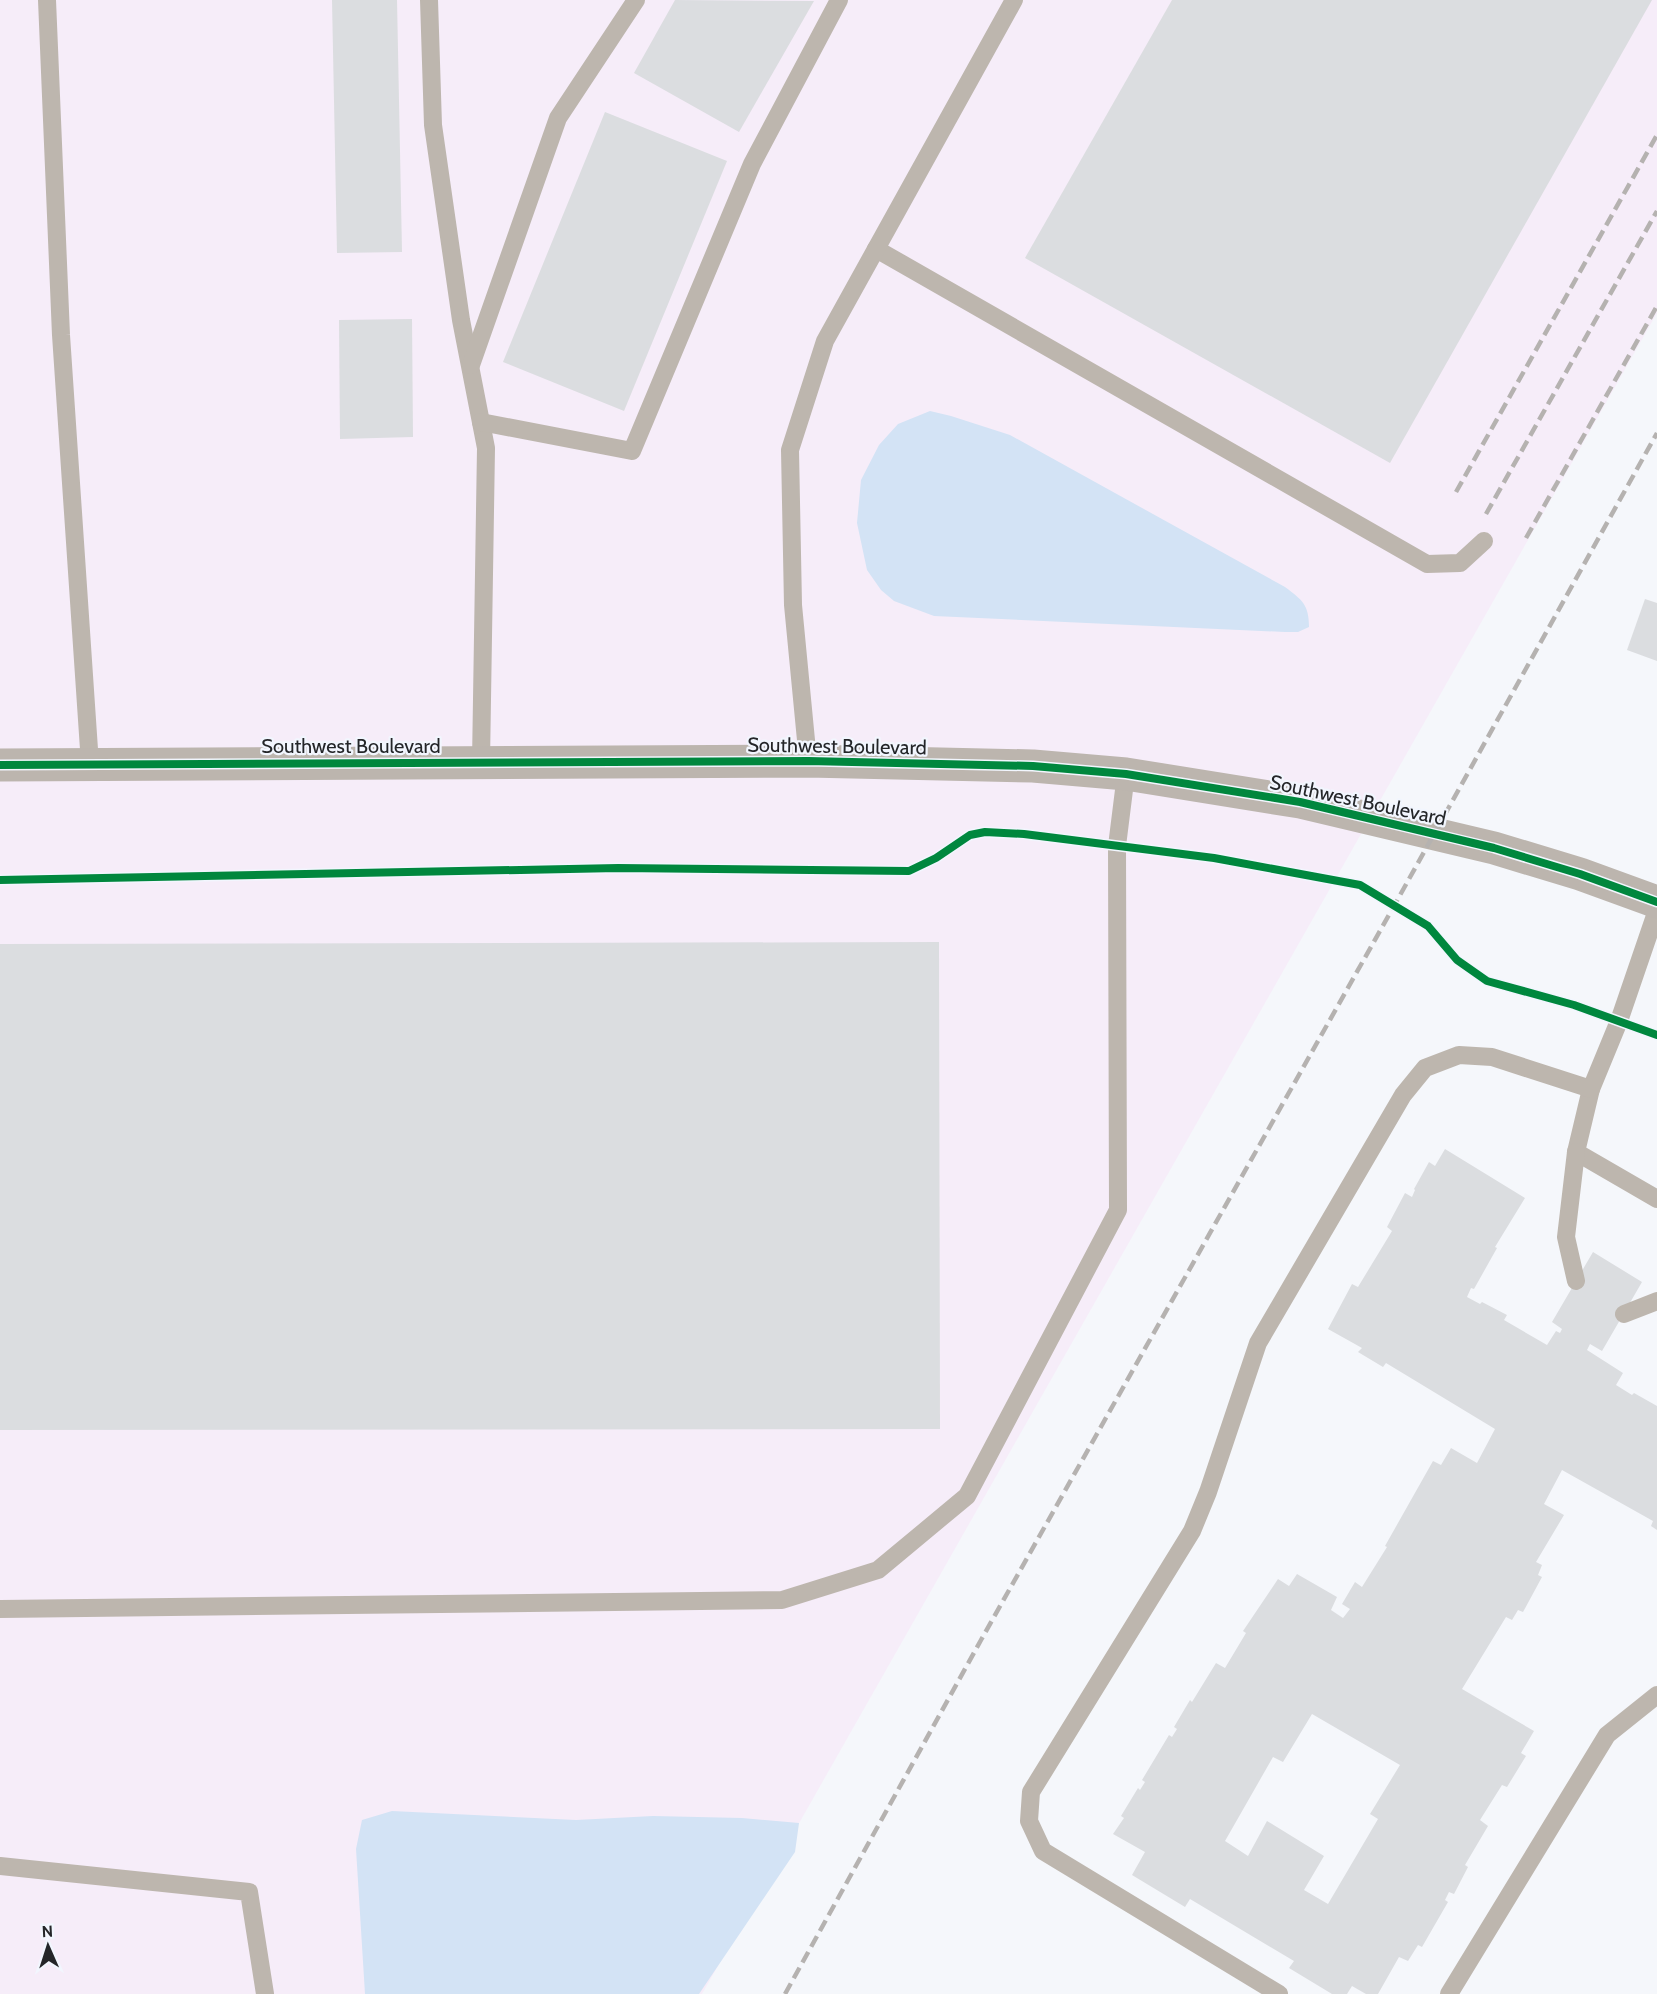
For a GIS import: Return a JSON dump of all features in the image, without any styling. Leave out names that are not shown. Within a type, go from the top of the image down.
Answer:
[{"type":"street","name":"Southwest Boulevard","points":[[0,765],[808,761],[1033,766],[1126,774],[1300,802],[1494,848],[1580,874],[1657,902]]},
{"type":"lane","points":[[47,0],[60,335],[90,764]]},
{"type":"lane","points":[[429,0],[433,125],[461,320],[486,448],[481,762]]},
{"type":"lane","points":[[470,367],[558,118],[636,0]]},
{"type":"lane","points":[[481,422],[632,451],[752,165],[839,0]]},
{"type":"lane","points":[[808,761],[793,605],[790,450],[825,341],[1014,0]]},
{"type":"lane","points":[[876,249],[1427,564],[1460,562],[1485,541]]},
{"type":"lane","points":[[0,1609],[782,1600],[878,1570],[966,1496],[1118,1210],[1117,846],[1126,774]]},
{"type":"lane","points":[[1576,1281],[1566,1237],[1576,1152],[1591,1089],[1619,1021],[1657,910]]},
{"type":"lane","points":[[1279,1994],[1043,1851],[1029,1821],[1031,1792],[1192,1531],[1208,1492],[1257,1343],[1403,1095],[1425,1068],[1459,1055],[1492,1057],[1591,1089]]},
{"type":"lane","points":[[1576,1152],[1657,1199]]},
{"type":"lane","points":[[1624,1314],[1657,1301]]},
{"type":"lane","points":[[1449,1994],[1607,1735],[1657,1695]]},
{"type":"lane","points":[[0,1866],[249,1892],[265,1994]]},
{"type":"shaded area","points":[[0,0],[1657,0],[1657,313],[702,1994],[0,1994]]},
{"type":"water","points":[[930,411],[1010,435],[1285,587],[1306,608],[1309,627],[1298,632],[1285,632],[934,616],[894,601],[881,590],[867,570],[857,523],[861,480],[879,445],[898,424]]},
{"type":"water","points":[[392,1811],[576,1820],[653,1816],[742,1818],[799,1823],[795,1852],[699,1994],[365,1994],[356,1849],[362,1820]]},
{"type":"building","points":[[332,0],[397,0],[402,252],[337,253]]},
{"type":"building","points":[[675,0],[814,1],[739,132],[634,73]]},
{"type":"building","points":[[1172,0],[1652,0],[1390,463],[1025,258]]},
{"type":"building","points":[[605,112],[727,161],[624,411],[503,362]]},
{"type":"building","points":[[412,319],[413,437],[340,439],[339,320]]},
{"type":"building","points":[[1645,599],[1657,603],[1657,661],[1627,650]]},
{"type":"building","points":[[939,942],[940,1429],[0,1430],[0,944]]},
{"type":"building","points":[[1445,1149],[1525,1198],[1495,1247],[1497,1248],[1474,1289],[1471,1288],[1467,1297],[1507,1315],[1504,1320],[1547,1345],[1556,1331],[1560,1333],[1562,1329],[1552,1322],[1593,1252],[1642,1282],[1602,1351],[1590,1344],[1587,1350],[1623,1373],[1616,1385],[1657,1406],[1657,1530],[1651,1526],[1653,1521],[1562,1470],[1544,1504],[1564,1515],[1536,1562],[1542,1565],[1538,1575],[1542,1577],[1523,1612],[1518,1610],[1512,1620],[1506,1617],[1462,1689],[1534,1731],[1521,1753],[1526,1756],[1507,1787],[1502,1785],[1480,1820],[1488,1826],[1465,1865],[1468,1867],[1454,1894],[1449,1892],[1445,1900],[1448,1902],[1422,1947],[1418,1945],[1408,1961],[1399,1957],[1378,1994],[1366,1994],[1352,1986],[1347,1994],[1332,1994],[1289,1968],[1294,1961],[1190,1899],[1185,1907],[1132,1875],[1145,1852],[1113,1834],[1124,1818],[1121,1816],[1138,1788],[1140,1790],[1145,1782],[1142,1780],[1169,1735],[1172,1737],[1177,1729],[1174,1727],[1190,1700],[1192,1702],[1216,1663],[1225,1668],[1246,1633],[1243,1631],[1278,1579],[1289,1586],[1297,1574],[1337,1597],[1331,1610],[1343,1618],[1350,1609],[1342,1604],[1355,1582],[1362,1587],[1387,1547],[1385,1546],[1433,1461],[1441,1465],[1451,1448],[1477,1463],[1495,1429],[1386,1363],[1383,1367],[1358,1352],[1362,1348],[1328,1329],[1352,1284],[1358,1287],[1392,1231],[1387,1227],[1405,1193],[1412,1197],[1429,1162],[1435,1166]],"holes":[[[1312,1714],[1400,1765],[1370,1814],[1378,1819],[1328,1904],[1304,1890],[1324,1856],[1267,1821],[1248,1856],[1225,1841],[1273,1757],[1283,1762]]]},
{"type":"railway","points":[[1456,492],[1657,135]]},
{"type":"railway","points":[[1486,514],[1657,211]]},
{"type":"railway","points":[[1526,538],[1657,306]]},
{"type":"railway","points":[[785,1994],[1657,433]]},
{"type":"cycle path","points":[[0,765],[808,761],[1033,766],[1126,774],[1300,802],[1494,848],[1580,874],[1657,902]]},
{"type":"cycle path","points":[[0,880],[618,868],[909,871],[936,858],[970,835],[985,832],[1024,834],[1214,858],[1360,885],[1428,926],[1457,960],[1487,981],[1574,1005],[1657,1035]]}]
